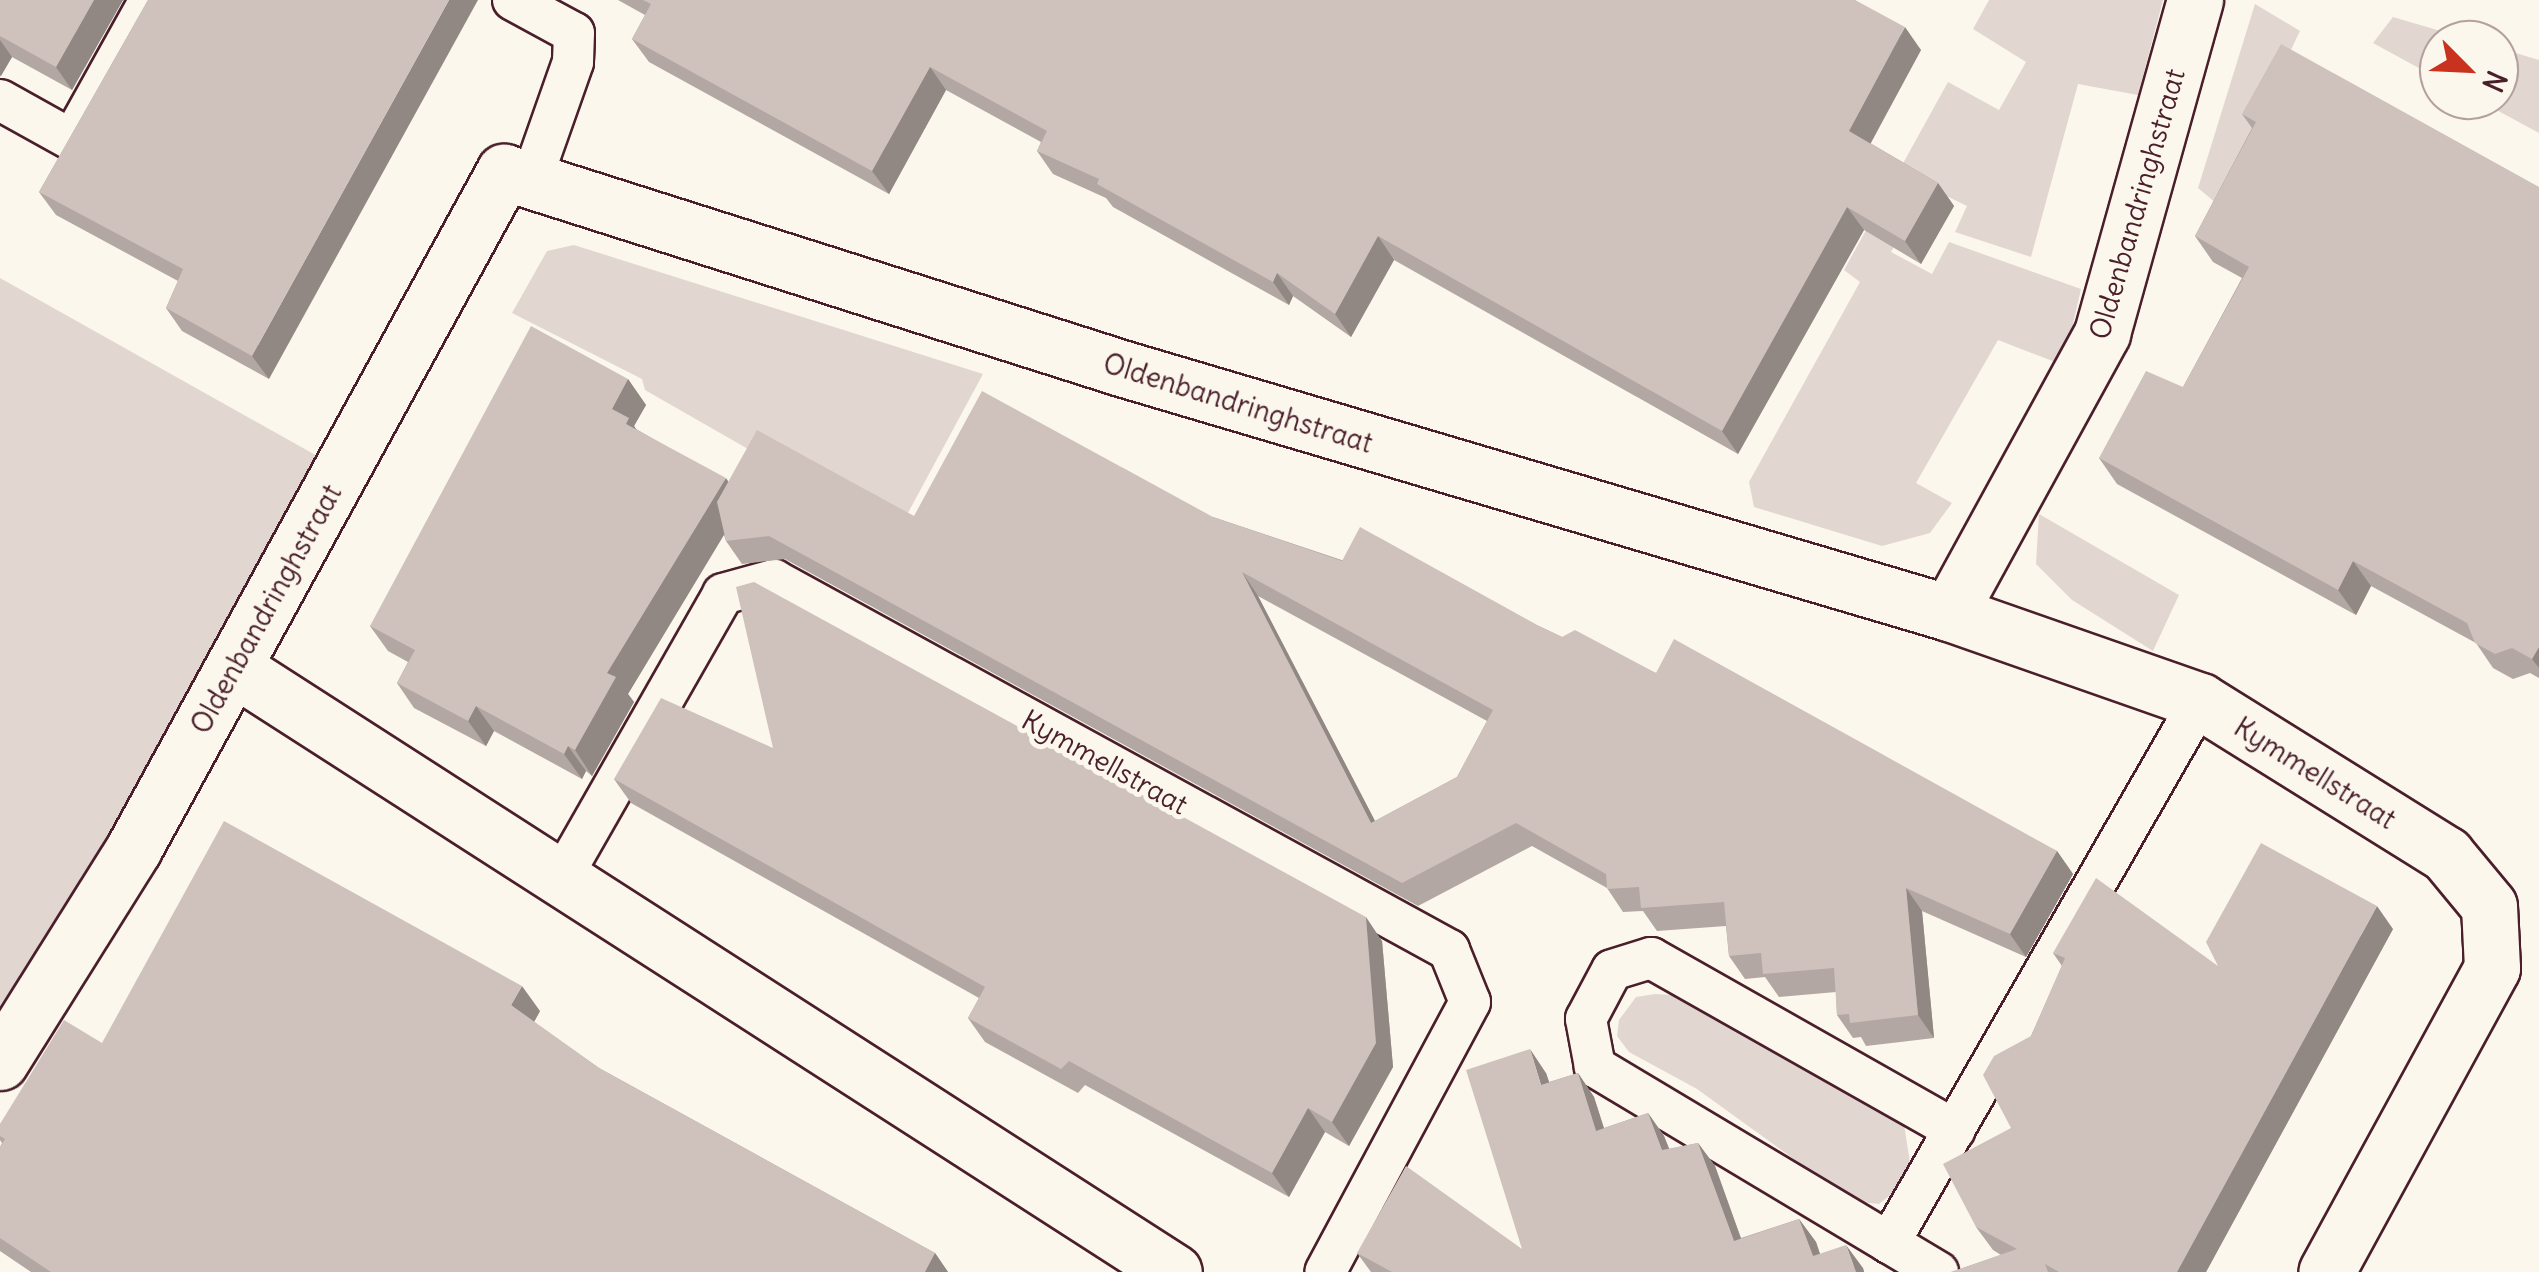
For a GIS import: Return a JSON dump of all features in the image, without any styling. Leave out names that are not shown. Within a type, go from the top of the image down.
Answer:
[{"type":"street","name":"Oldenbandringhstraat","points":[[1949,613],[2102,333],[2196,0]]},
{"type":"street","name":"Oldenbandringhstraat","points":[[0,1062],[134,848],[504,172],[1121,368],[1949,613],[2200,701]]},
{"type":"street","points":[[234,668],[564,876],[1174,1272]]},
{"type":"street","name":"Kymmellstraat","points":[[2200,701],[2446,854],[2490,906],[2492,968],[2326,1272]]},
{"type":"lane","points":[[0,100],[72,140],[150,0]]},
{"type":"lane","points":[[514,0],[574,33],[574,62],[532,181]]},
{"type":"lane","name":"Kymmellstraat","points":[[564,876],[723,594],[774,580],[1449,950],[1470,1002],[1325,1272]]},
{"type":"lane","points":[[1889,1243],[2200,701]]},
{"type":"lane","points":[[1938,1272],[1595,1067],[1586,1020],[1612,970],[1650,958],[1954,1130]]},
{"type":"shaded area","points":[[1989,0],[2163,0],[2138,95],[2078,84],[2031,257],[1955,232],[1967,206],[1928,187],[1891,252],[1932,274],[1949,242],[2081,289],[2072,328],[2055,362],[1998,340],[1916,483],[1952,503],[1930,533],[1882,546],[1754,507],[1749,482],[1860,282],[1844,270],[1948,82],[1999,110],[2026,62],[1973,29]]},
{"type":"shaded area","points":[[2255,4],[2300,31],[2217,204],[2198,188]]},
{"type":"shaded area","points":[[2393,17],[2419,25],[2419,68],[2373,43]]},
{"type":"shaded area","points":[[2519,54],[2539,60],[2539,133],[2515,120],[2519,120]]},
{"type":"shaded area","points":[[574,245],[983,374],[902,524],[762,457],[645,390],[642,379],[512,313],[547,251]]},
{"type":"shaded area","points":[[0,278],[319,457],[81,884],[0,1006]]},
{"type":"shaded area","points":[[2039,514],[2179,595],[2153,651],[2072,600],[2036,564]]},
{"type":"shaded area","points":[[1672,995],[1731,1025],[1904,1124],[1910,1163],[1898,1189],[1879,1204],[1852,1201],[1697,1089],[1629,1052],[1617,1036],[1619,1020],[1636,997]]},
{"type":"building","points":[[0,0],[94,0],[56,67],[0,36]]},
{"type":"building","points":[[148,0],[449,0],[252,356],[166,308],[183,269],[39,192]]},
{"type":"building","points":[[643,0],[1855,0],[1905,27],[1849,131],[1938,183],[1905,241],[1847,207],[1722,431],[1378,236],[1335,314],[1277,273],[1273,282],[1097,184],[1099,179],[1037,151],[1047,131],[930,67],[872,171],[632,39],[651,4]]},
{"type":"building","points":[[2281,44],[2539,187],[2539,647],[2532,659],[2512,648],[2495,654],[2475,643],[2467,623],[2353,561],[2338,590],[2099,458],[2146,371],[2183,387],[2249,267],[2195,236],[2256,122],[2242,114]]},
{"type":"building","points":[[531,326],[628,379],[612,409],[629,418],[626,424],[726,478],[607,673],[616,677],[575,750],[568,746],[564,754],[476,706],[468,721],[397,683],[415,650],[370,626]]},
{"type":"building","points":[[982,391],[1213,517],[1342,561],[1360,527],[1539,626],[1562,637],[1575,630],[1656,673],[1674,639],[2057,851],[2010,934],[1906,888],[1918,1015],[1850,1023],[1849,1014],[1837,1015],[1834,968],[1763,974],[1761,953],[1729,956],[1724,902],[1641,908],[1639,887],[1607,889],[1606,874],[1516,823],[1402,883],[769,536],[726,541],[717,502],[757,430],[914,516]],"holes":[[[1242,572],[1493,710],[1457,777],[1371,823]]]},
{"type":"building","points":[[754,582],[1366,917],[1376,1043],[1332,1122],[1308,1108],[1272,1173],[1069,1061],[1061,1069],[968,1018],[985,987],[614,779],[661,698],[773,748],[736,587]]},
{"type":"building","points":[[224,821],[522,986],[511,1005],[599,1068],[935,1253],[925,1272],[51,1272],[0,1238],[0,1147],[5,1139],[0,1136],[0,1124],[64,1020],[102,1043]]},
{"type":"building","points":[[2261,843],[2377,906],[2177,1272],[2059,1272],[2045,1264],[2048,1272],[1951,1272],[2017,1249],[1976,1227],[1943,1164],[2011,1128],[1983,1075],[1994,1056],[2031,1036],[2065,958],[2053,953],[2096,878],[2218,966],[2206,942]]},
{"type":"building","points":[[1530,1049],[1541,1085],[1578,1073],[1596,1131],[1648,1113],[1662,1150],[1698,1143],[1734,1241],[1799,1219],[1813,1256],[1846,1245],[1856,1272],[1392,1272],[1357,1253],[1406,1166],[1522,1249],[1466,1070]]}]
